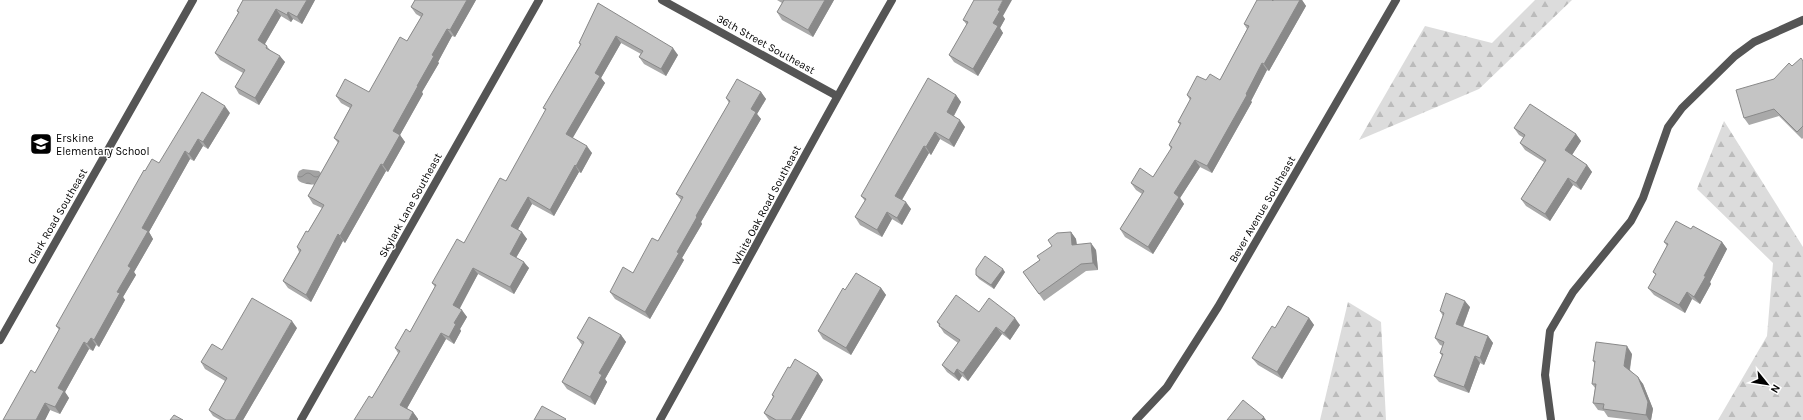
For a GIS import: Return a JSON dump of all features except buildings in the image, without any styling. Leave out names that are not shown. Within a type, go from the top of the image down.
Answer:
[{"type":"street","name":"Clark Road Southeast","points":[[0,340],[193,0]]},
{"type":"street","name":"Skylark Lane Southeast","points":[[301,420],[539,0]]},
{"type":"street","name":"36th Street Southeast","points":[[662,0],[837,96]]},
{"type":"street","name":"White Oak Road Southeast","points":[[660,420],[837,96],[892,0]]},
{"type":"street","name":"Bever Avenue Southeast","points":[[1136,420],[1167,388],[1218,307],[1396,0]]},
{"type":"street","points":[[1551,420],[1545,375],[1550,331],[1573,292],[1631,221],[1643,198],[1668,126],[1682,108],[1735,56],[1754,42],[1803,20]]},
{"type":"green space","points":[[1535,0],[1572,0],[1479,89],[1359,140],[1425,26],[1492,43]]},
{"type":"green space","points":[[1724,121],[1803,247],[1803,420],[1718,420],[1767,336],[1773,263],[1697,189]]},
{"type":"green space","points":[[1348,302],[1381,322],[1386,420],[1320,420]]},
{"type":"water","points":[[303,169],[319,171],[322,174],[317,185],[305,184],[297,179],[299,171]]},
{"type":"place","name":"Erskine Elementary School","points":[[41,144]]}]
